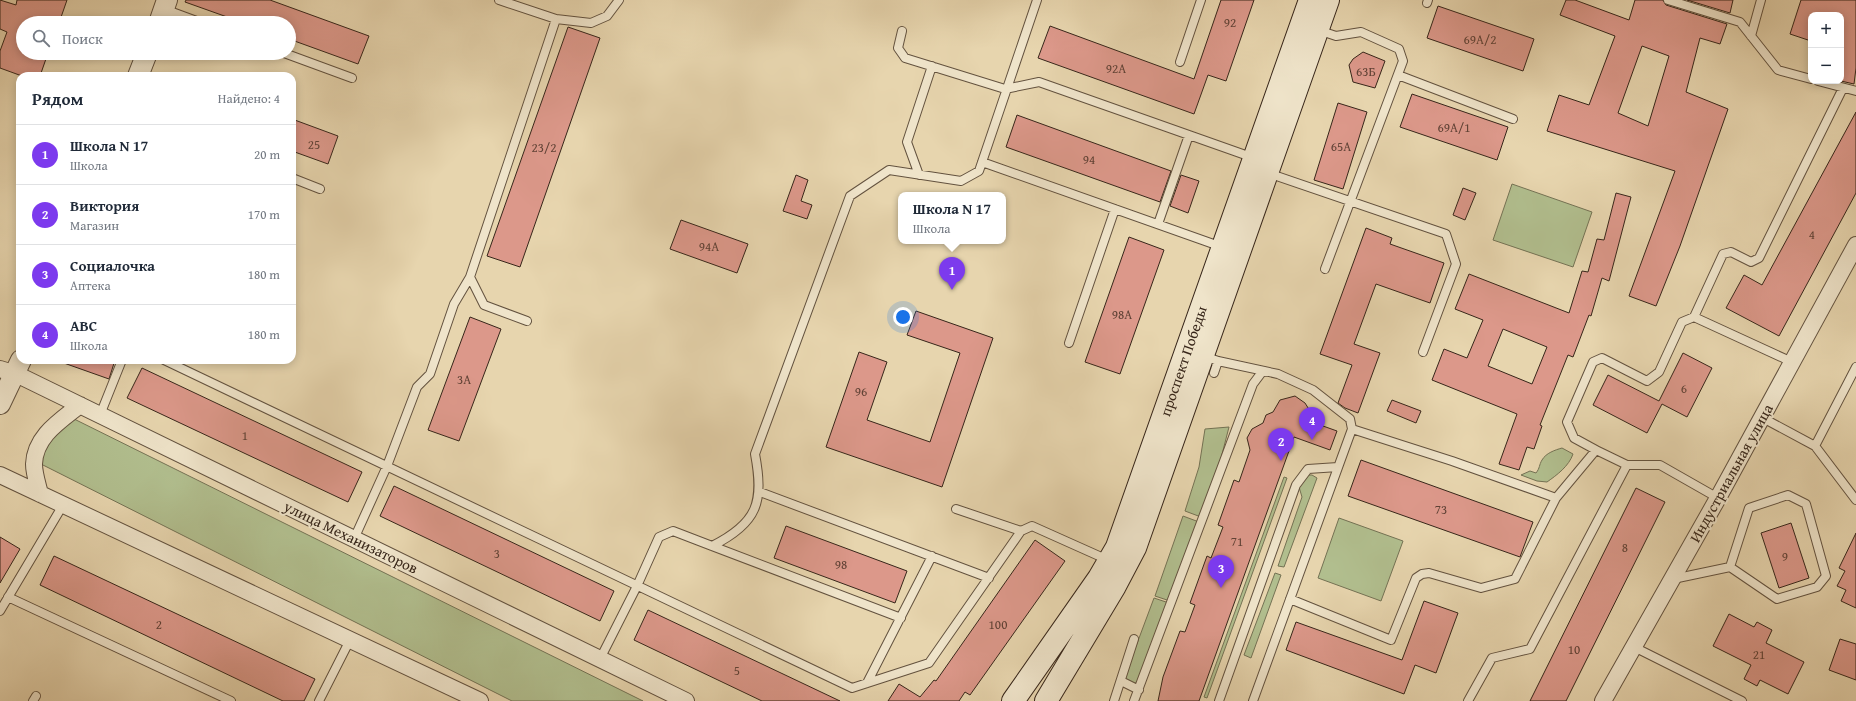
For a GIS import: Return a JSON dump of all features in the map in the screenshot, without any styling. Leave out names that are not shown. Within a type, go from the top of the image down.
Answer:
[{"type":"main road","name":"проспект Победы","points":[[1046,701],[1132,555],[1210,358],[1261,166],[1310,0]]},
{"type":"main road","name":"проспект Победы","points":[[1014,701],[1110,561],[1117,547],[1223,247],[1261,166],[1328,0]]},
{"type":"street","points":[[140,72],[144,60]]},
{"type":"street","name":"Индустриальная улица","points":[[1603,701],[1718,498],[1856,245]]},
{"type":"street","points":[[0,404],[12,368]]},
{"type":"street","name":"улица Механизаторов","points":[[12,368],[100,415],[686,701]]},
{"type":"street","points":[[40,494],[34,465],[36,453],[41,440],[48,431],[80,405]]},
{"type":"street","points":[[0,475],[480,701]]},
{"type":"lane","points":[[499,0],[556,19],[592,23],[607,16],[619,0]]},
{"type":"lane","points":[[712,546],[729,538],[743,526],[754,511],[760,492],[755,454],[850,196],[889,170],[961,181],[979,171],[1037,0]]},
{"type":"lane","points":[[1180,62],[1201,0]]},
{"type":"lane","points":[[1668,0],[1740,22],[1778,70],[1808,78]]},
{"type":"lane","points":[[1751,36],[1761,0]]},
{"type":"lane","points":[[164,11],[180,16]]},
{"type":"lane","points":[[354,539],[387,466],[417,387],[430,374],[454,304],[470,278],[556,19]]},
{"type":"lane","points":[[1317,30],[1336,36],[1362,32],[1398,50],[1403,61],[1325,269]]},
{"type":"lane","points":[[902,31],[898,48],[905,58],[1006,89],[1038,82],[1188,135],[1261,166],[1351,201],[1446,234],[1456,264],[1423,352]]},
{"type":"lane","points":[[296,57],[352,78]]},
{"type":"lane","points":[[919,174],[907,142],[932,66]]},
{"type":"lane","points":[[1398,75],[1512,119]]},
{"type":"lane","points":[[1829,84],[1856,91]]},
{"type":"lane","points":[[1718,498],[1660,465],[1627,465],[1596,450],[1574,438],[1567,422],[1592,362],[1602,358],[1647,381],[1659,372],[1682,322],[1694,317],[1723,254],[1731,252],[1751,262],[1759,258],[1843,88]]},
{"type":"lane","points":[[1158,224],[1188,135]]},
{"type":"lane","points":[[982,162],[1223,247]]},
{"type":"lane","points":[[296,180],[320,189]]},
{"type":"lane","points":[[1069,343],[1115,209]]},
{"type":"lane","points":[[470,278],[484,305],[527,321]]},
{"type":"lane","points":[[1694,317],[1792,362]]},
{"type":"lane","points":[[1214,373],[1210,358],[1262,372],[1278,374],[1313,390],[1350,419],[1352,429],[1253,701]]},
{"type":"lane","points":[[100,415],[120,364]]},
{"type":"lane","points":[[172,364],[852,688],[929,663],[1021,531],[1032,526],[1110,561]]},
{"type":"lane","points":[[1815,446],[1856,367]]},
{"type":"lane","points":[[1134,701],[1253,384],[1262,372]]},
{"type":"lane","points":[[1761,417],[1815,446],[1856,500]]},
{"type":"lane","points":[[1352,429],[1452,461],[1556,498]]},
{"type":"lane","points":[[1290,599],[1392,640],[1416,578],[1422,574],[1429,573],[1480,588],[1515,579],[1556,498],[1596,450]]},
{"type":"lane","points":[[1468,701],[1492,658],[1530,649],[1627,465]]},
{"type":"lane","points":[[1219,701],[1296,485],[1308,469],[1338,466]]},
{"type":"lane","points":[[760,492],[989,578]]},
{"type":"lane","points":[[1673,579],[1730,567],[1777,599],[1817,586],[1826,576],[1806,504],[1788,495],[1749,508],[1730,567]]},
{"type":"lane","points":[[0,611],[63,505]]},
{"type":"lane","points":[[956,509],[1021,531]]},
{"type":"lane","points":[[600,659],[637,586],[658,537],[673,531],[901,618]]},
{"type":"lane","points":[[867,683],[932,556]]},
{"type":"lane","points":[[8,597],[231,701]]},
{"type":"lane","points":[[1114,701],[1134,639]]},
{"type":"lane","points":[[319,701],[350,640]]},
{"type":"lane","points":[[1634,647],[1742,701]]},
{"type":"lane","points":[[1121,681],[1138,690]]},
{"type":"green space","points":[[1512,184],[1592,212],[1573,267],[1493,240]]},
{"type":"green space","points":[[60,412],[643,701],[512,701],[35,461]]},
{"type":"green space","points":[[1229,427],[1218,470],[1201,517],[1185,511],[1199,467],[1205,429]]},
{"type":"green space","points":[[1562,448],[1573,454],[1569,462],[1562,470],[1547,482],[1537,481],[1521,475],[1530,471],[1536,473],[1546,455]]},
{"type":"green space","points":[[1308,475],[1312,475],[1317,478],[1284,567],[1278,566],[1302,497],[1299,487]]},
{"type":"green space","points":[[1284,477],[1287,478],[1207,698],[1204,697]]},
{"type":"green space","points":[[1183,516],[1199,522],[1170,601],[1155,596]]},
{"type":"green space","points":[[1339,518],[1403,541],[1381,601],[1318,578]]},
{"type":"green space","points":[[1275,573],[1281,575],[1251,658],[1244,655]]},
{"type":"green space","points":[[1154,598],[1169,603],[1138,688],[1123,681]]},
{"type":"building","points":[[0,0],[16,5],[17,0],[67,0],[61,16],[16,16],[16,60],[46,60],[41,72],[16,72],[16,74],[0,68],[0,51],[7,32],[0,29]]},
{"type":"building","points":[[186,0],[270,0],[369,36],[358,64],[296,42],[296,16],[224,16],[185,2]]},
{"type":"building","points":[[1221,0],[1254,0],[1226,81],[1208,75],[1194,114],[1038,58],[1050,26],[1194,79]]},
{"type":"building","points":[[1566,0],[1575,0],[1629,20],[1635,0],[1663,0],[1666,5],[1727,24],[1720,44],[1700,38],[1686,92],[1728,109],[1680,246],[1656,306],[1629,296],[1675,171],[1547,131],[1559,95],[1589,105],[1615,36],[1560,15]],"holes":[[[1642,46],[1669,56],[1648,126],[1618,113]]]},
{"type":"building","points":[[1687,0],[1733,0],[1730,13]]},
{"type":"building","points":[[1801,0],[1856,0],[1856,68],[1854,84],[1844,82],[1844,12],[1808,12],[1808,40],[1790,34]]},
{"type":"building","points":[[1438,6],[1534,39],[1523,71],[1427,38]]},
{"type":"building","points":[[568,27],[600,38],[520,267],[487,256]]},
{"type":"building","points":[[1363,52],[1385,61],[1375,88],[1353,82],[1349,65],[1353,59]]},
{"type":"building","points":[[1412,94],[1508,127],[1497,160],[1400,127]]},
{"type":"building","points":[[1338,103],[1367,112],[1343,189],[1314,180]]},
{"type":"building","points":[[1856,112],[1856,193],[1779,336],[1726,308],[1744,275],[1762,285]]},
{"type":"building","points":[[1017,115],[1171,171],[1160,202],[1006,147]]},
{"type":"building","points":[[296,120],[338,136],[328,164],[296,152]]},
{"type":"building","points":[[796,175],[808,180],[801,201],[812,205],[807,219],[783,211]]},
{"type":"building","points":[[1181,175],[1199,181],[1188,213],[1170,206]]},
{"type":"building","points":[[1463,188],[1476,193],[1465,220],[1453,215]]},
{"type":"building","points":[[1616,193],[1631,197],[1609,281],[1602,278],[1591,316],[1589,315],[1573,357],[1568,355],[1540,425],[1542,426],[1534,449],[1527,447],[1519,470],[1499,464],[1517,414],[1432,380],[1444,349],[1467,358],[1483,320],[1455,309],[1469,274],[1569,313],[1582,271],[1588,272],[1597,239],[1604,240]],"holes":[[[1503,329],[1547,347],[1532,384],[1488,366]]]},
{"type":"building","points":[[681,220],[748,244],[737,273],[670,249]]},
{"type":"building","points":[[1366,228],[1392,238],[1390,244],[1444,263],[1430,303],[1376,284],[1354,344],[1380,353],[1358,413],[1345,408],[1338,403],[1352,365],[1320,354]]},
{"type":"building","points":[[1129,237],[1164,250],[1120,374],[1085,362]]},
{"type":"building","points":[[916,311],[993,338],[942,487],[826,447],[859,352],[887,362],[867,420],[930,442],[960,353],[907,335]]},
{"type":"building","points":[[470,317],[501,329],[459,441],[428,430]]},
{"type":"building","points":[[1683,353],[1712,368],[1687,417],[1662,404],[1647,433],[1593,405],[1608,375],[1659,401]]},
{"type":"building","points":[[67,364],[114,364],[109,379]]},
{"type":"building","points":[[142,368],[362,472],[348,502],[127,398]]},
{"type":"building","points":[[1295,396],[1305,403],[1310,411],[1309,421],[1337,431],[1330,450],[1294,437],[1199,701],[1158,701],[1163,677],[1180,631],[1185,632],[1195,605],[1190,603],[1207,556],[1211,558],[1223,527],[1218,525],[1234,480],[1239,482],[1250,450],[1247,438],[1252,429],[1263,423],[1266,415],[1273,412],[1280,400]]},
{"type":"building","points":[[1392,400],[1421,411],[1416,423],[1387,411]]},
{"type":"building","points":[[1361,460],[1533,522],[1520,557],[1348,496]]},
{"type":"building","points":[[394,486],[614,591],[600,621],[380,516]]},
{"type":"building","points":[[1636,488],[1665,502],[1566,701],[1530,701]]},
{"type":"building","points":[[1791,523],[1809,578],[1779,588],[1761,533]]},
{"type":"building","points":[[786,526],[907,571],[895,603],[774,558]]},
{"type":"building","points":[[1856,533],[1856,608],[1841,601],[1846,590],[1837,586],[1845,571],[1839,568]]},
{"type":"building","points":[[0,537],[20,549],[0,583]]},
{"type":"building","points":[[1035,540],[1065,561],[970,695],[965,692],[959,701],[888,701],[899,684],[920,697],[934,680],[936,681]]},
{"type":"building","points":[[54,556],[315,679],[304,701],[283,701],[40,585]]},
{"type":"building","points":[[1424,601],[1458,613],[1436,673],[1415,665],[1404,694],[1286,650],[1296,622],[1402,660]]},
{"type":"building","points":[[648,610],[840,701],[762,701],[634,640]]},
{"type":"building","points":[[1729,614],[1754,627],[1757,622],[1772,630],[1766,643],[1804,662],[1788,694],[1760,680],[1757,686],[1744,679],[1751,665],[1713,646]]},
{"type":"building","points":[[1840,639],[1856,644],[1856,680],[1829,670]]},
{"type":"place","name":"Школа N 17","points":[[952,290]]},
{"type":"place","name":"АВС","points":[[1312,440]]},
{"type":"place","name":"Виктория","points":[[1281,461]]},
{"type":"place","name":"Социалочка","points":[[1221,588]]}]
